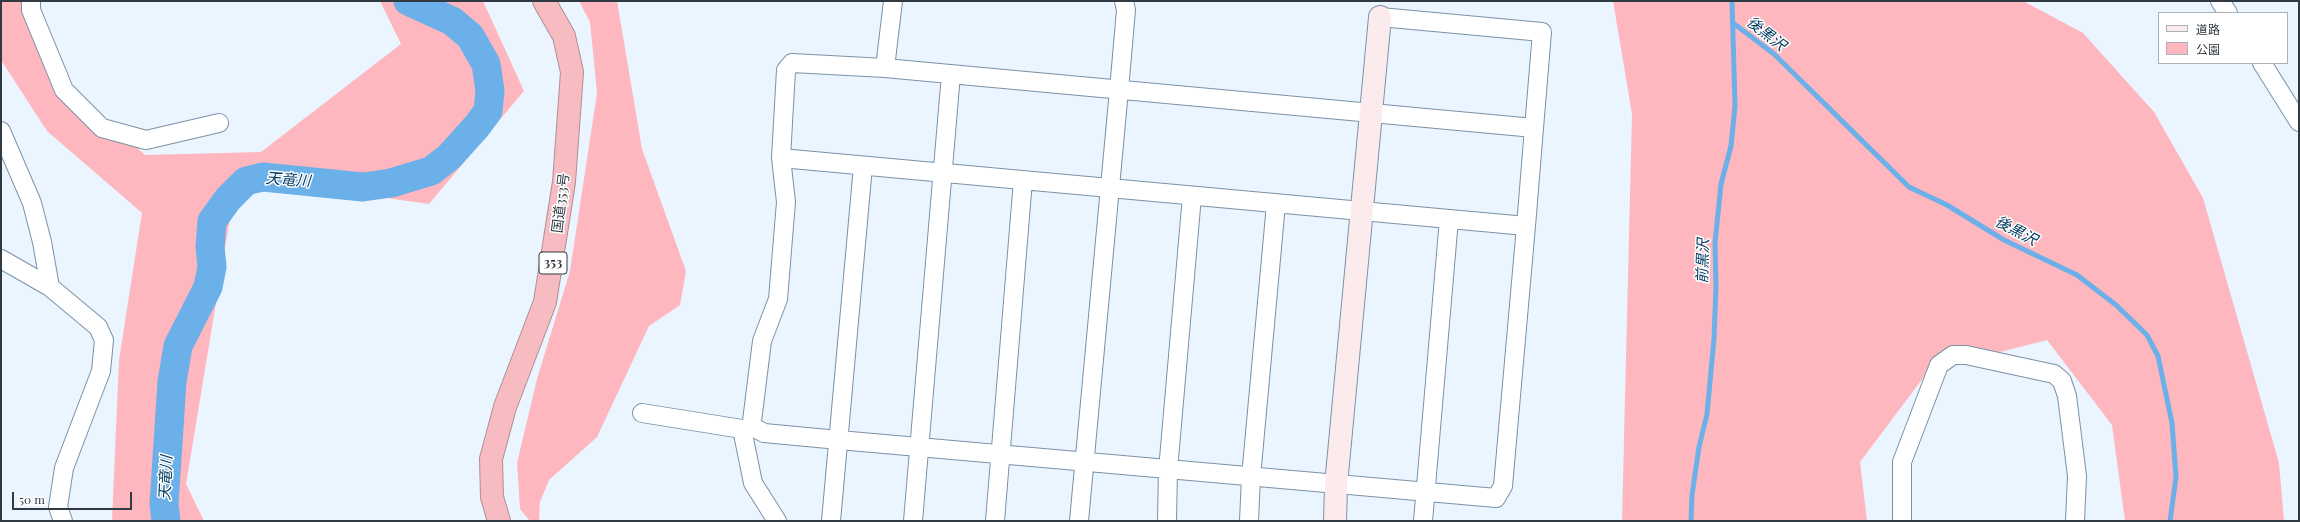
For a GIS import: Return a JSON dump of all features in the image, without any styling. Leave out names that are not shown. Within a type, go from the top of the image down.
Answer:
[{"type":"highway","name":"国道353号","points":[[499,521],[492,497],[491,459],[505,407],[545,302],[564,182],[572,72],[564,36],[544,1]]},
{"type":"street","points":[[31,1],[31,10],[64,90],[102,128],[146,140],[219,123]]},
{"type":"street","points":[[885,68],[893,1]]},
{"type":"street","points":[[1079,521],[1126,10],[1124,1]]},
{"type":"street","points":[[2220,1],[2227,12]]},
{"type":"street","points":[[1336,521],[1336,485],[1370,112],[1380,16],[1542,32],[1526,226],[1501,491],[1496,498],[1424,493],[1336,485],[1251,477],[1168,470],[1085,462],[1001,455],[764,433],[753,427],[752,421],[762,341],[778,299],[786,202],[781,158],[786,70],[788,66],[796,62],[885,68],[1370,112],[1534,128]]},
{"type":"street","points":[[2263,64],[2299,122]]},
{"type":"street","points":[[913,521],[941,173],[951,74]]},
{"type":"street","points":[[1,131],[32,203],[42,242],[50,287]]},
{"type":"street","points":[[781,158],[1526,226]]},
{"type":"street","points":[[831,521],[863,166]]},
{"type":"street","points":[[995,521],[1023,180]]},
{"type":"street","points":[[1167,521],[1168,470],[1192,196]]},
{"type":"street","points":[[1249,521],[1251,477],[1276,204]]},
{"type":"street","points":[[1423,521],[1424,493],[1448,220]]},
{"type":"street","points":[[1,259],[50,287],[98,327],[104,340],[101,371],[64,468],[58,507],[63,521]]},
{"type":"street","points":[[1902,521],[1902,462],[1939,365],[1953,355],[1960,355],[2054,374],[2062,381],[2067,396],[2077,476],[2075,521]]},
{"type":"street","points":[[642,413],[742,429],[753,483],[777,521]]},
{"type":"green space","points":[[1,1],[41,1],[44,61],[145,155],[261,152],[401,44],[380,1],[483,1],[524,91],[429,204],[301,186],[235,188],[186,484],[204,521],[112,521],[119,360],[142,213],[47,131],[1,60]]},
{"type":"green space","points":[[579,1],[617,1],[642,149],[686,271],[680,305],[649,326],[597,437],[549,480],[540,502],[539,521],[530,521],[520,509],[517,463],[537,379],[570,271],[597,93],[590,22]]},
{"type":"green space","points":[[1613,1],[2023,1],[2083,33],[2154,112],[2203,198],[2279,463],[2284,521],[2125,521],[2112,425],[2047,340],[1929,370],[1860,462],[1867,521],[1622,521],[1632,114]]},
{"type":"waterway","name":"天竜川","points":[[166,521],[164,504],[172,382],[178,346],[208,287],[212,267],[210,247],[212,221],[228,199],[246,181],[263,177],[363,187],[391,183],[431,171],[449,157],[477,126],[488,111],[490,91],[486,64],[470,36],[452,21],[408,1]]},
{"type":"waterway","name":"前黒沢","points":[[1691,521],[1692,495],[1699,447],[1707,414],[1714,339],[1716,286],[1715,243],[1721,184],[1731,146],[1735,106],[1732,1]]},
{"type":"waterway","name":"後黒沢","points":[[1733,23],[1774,54],[1909,187],[1947,205],[2004,240],[2077,275],[2116,305],[2147,335],[2158,356],[2172,423],[2176,477],[2170,521]]}]
